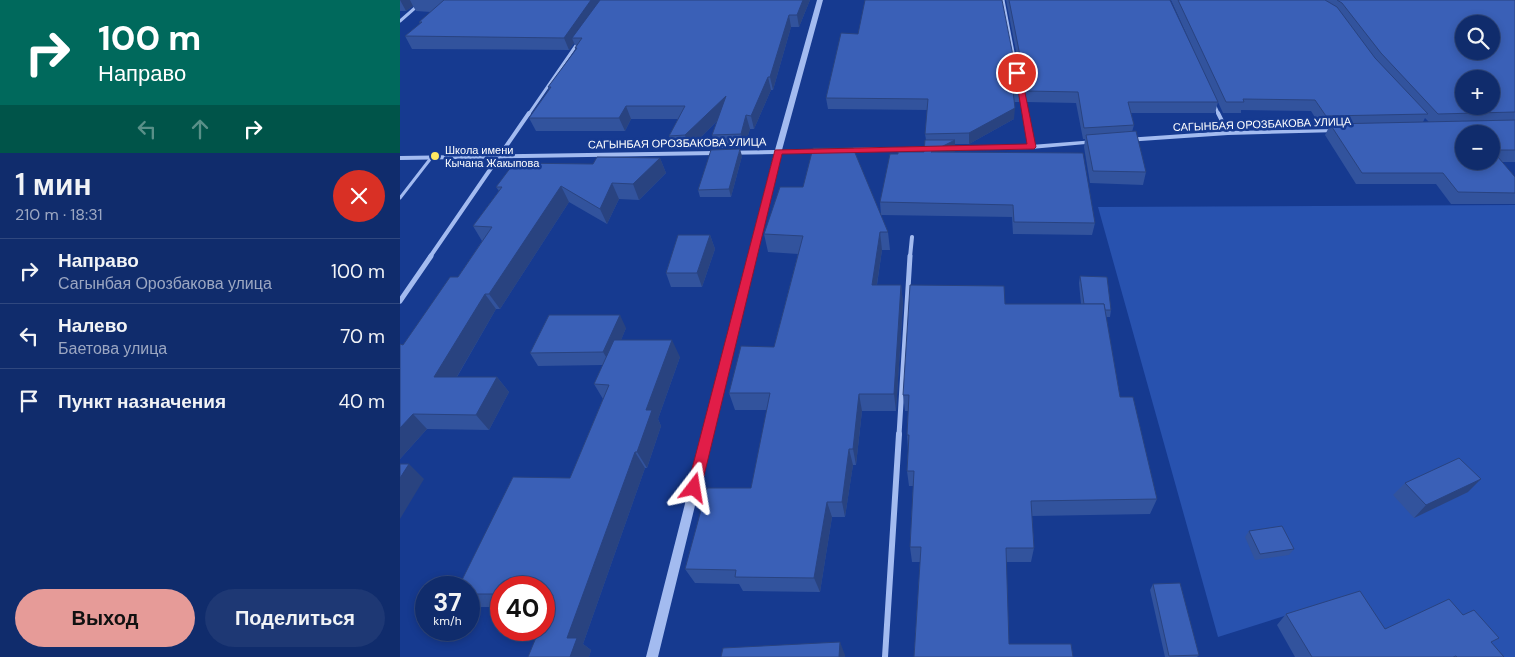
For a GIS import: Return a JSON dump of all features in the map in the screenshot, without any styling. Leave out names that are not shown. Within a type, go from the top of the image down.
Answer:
[{"type":"street","points":[[400,22],[424,0]]},
{"type":"street","points":[[652,657],[778,152],[820,0]]},
{"type":"street","points":[[1003,0],[1031,147]]},
{"type":"street","points":[[401,298],[581,39]]},
{"type":"street","points":[[1212,98],[1228,133]]},
{"type":"street","name":"САГЫНБАЯ ОРОЗБАКОВА УЛИЦА","points":[[1120,140],[1228,133],[1344,131]]},
{"type":"street","points":[[837,150],[1031,147],[1100,142]]},
{"type":"street","name":"САГЫНБАЯ ОРОЗБАКОВА УЛИЦА","points":[[400,158],[827,151]]},
{"type":"street","points":[[885,657],[912,237]]},
{"type":"lane","points":[[400,198],[431,158]]},
{"type":"shaded area","points":[[1515,205],[1515,657],[1405,657],[1354,594],[1218,637],[1098,207]]},
{"type":"building","points":[[444,0],[591,0],[564,38],[405,36]]},
{"type":"building","points":[[600,0],[803,0],[797,15],[789,15],[770,77],[768,77],[751,116],[746,115],[741,134],[712,135],[726,96],[685,135],[669,136],[685,106],[626,106],[619,118],[529,118],[551,87],[548,87],[577,48],[575,48],[582,38],[572,38]]},
{"type":"building","points":[[865,0],[1002,0],[1020,91],[1013,91],[1015,108],[969,133],[925,134],[928,99],[826,98],[841,33],[858,34]]},
{"type":"building","points":[[1009,0],[1170,0],[1218,102],[1128,102],[1134,125],[1084,128],[1078,92],[1027,91]]},
{"type":"building","points":[[1178,0],[1325,0],[1337,7],[1375,58],[1428,114],[1326,116],[1315,100],[1243,99],[1244,102],[1226,102]]},
{"type":"building","points":[[1337,0],[1515,0],[1515,112],[1500,112],[1500,70],[1455,70],[1455,114],[1438,114],[1381,53],[1342,3]]},
{"type":"building","points":[[1515,120],[1515,150],[1500,150],[1500,125],[1455,125],[1455,170],[1500,170],[1500,159],[1515,177],[1515,193],[1458,192],[1443,173],[1362,173],[1330,124]]},
{"type":"building","points":[[1136,131],[1146,172],[1093,171],[1086,135]]},
{"type":"building","points":[[925,140],[955,140],[931,152],[1083,153],[1095,223],[1014,222],[1013,205],[880,202],[890,154],[898,154],[898,152],[924,152]]},
{"type":"building","points":[[813,148],[853,148],[888,232],[880,232],[872,285],[901,285],[894,394],[859,394],[853,449],[849,449],[842,502],[827,502],[814,578],[735,577],[736,570],[685,569],[707,488],[751,488],[770,393],[729,393],[741,346],[774,347],[803,236],[764,234],[780,187],[803,187]]},
{"type":"building","points":[[740,149],[729,189],[698,190],[711,150]]},
{"type":"building","points":[[597,157],[660,158],[633,184],[612,183],[600,209],[561,186],[489,294],[485,294],[434,377],[497,377],[476,415],[413,414],[400,428],[400,344],[403,345],[450,277],[458,277],[492,227],[473,226],[502,187],[496,187],[514,163],[593,164]]},
{"type":"building","points":[[678,235],[710,235],[697,273],[666,273]]},
{"type":"building","points":[[1080,276],[1107,277],[1111,310],[1105,310],[1104,304],[1084,304]]},
{"type":"building","points":[[910,285],[1004,286],[1005,304],[1104,304],[1120,397],[1133,397],[1157,499],[1031,501],[1034,548],[1006,548],[1009,644],[1071,644],[1073,657],[914,657],[921,547],[910,547],[914,471],[907,471],[909,395],[903,395]]},
{"type":"building","points":[[549,315],[620,315],[603,352],[530,353]]},
{"type":"building","points":[[614,340],[672,340],[646,410],[652,410],[567,638],[577,638],[570,657],[528,657],[535,641],[555,641],[555,576],[490,576],[490,594],[480,594],[480,576],[464,576],[513,477],[570,478],[609,385],[594,384]]},
{"type":"building","points":[[1459,458],[1481,479],[1426,505],[1405,483]]},
{"type":"building","points":[[400,464],[409,464],[400,478]]},
{"type":"building","points":[[1282,526],[1294,549],[1260,554],[1249,531]]},
{"type":"building","points":[[1180,583],[1199,655],[1169,656],[1153,584]]},
{"type":"building","points":[[1360,591],[1385,629],[1449,599],[1463,615],[1474,610],[1499,638],[1491,642],[1504,657],[1312,657],[1286,614]]},
{"type":"building","points":[[840,642],[839,657],[721,657],[723,648]]},
{"type":"place","name":"Школа имени Кычана Жакыпова","points":[[435,156]]},
{"type":"route","points":[[694,488],[778,152],[1031,147],[1017,73]]}]
